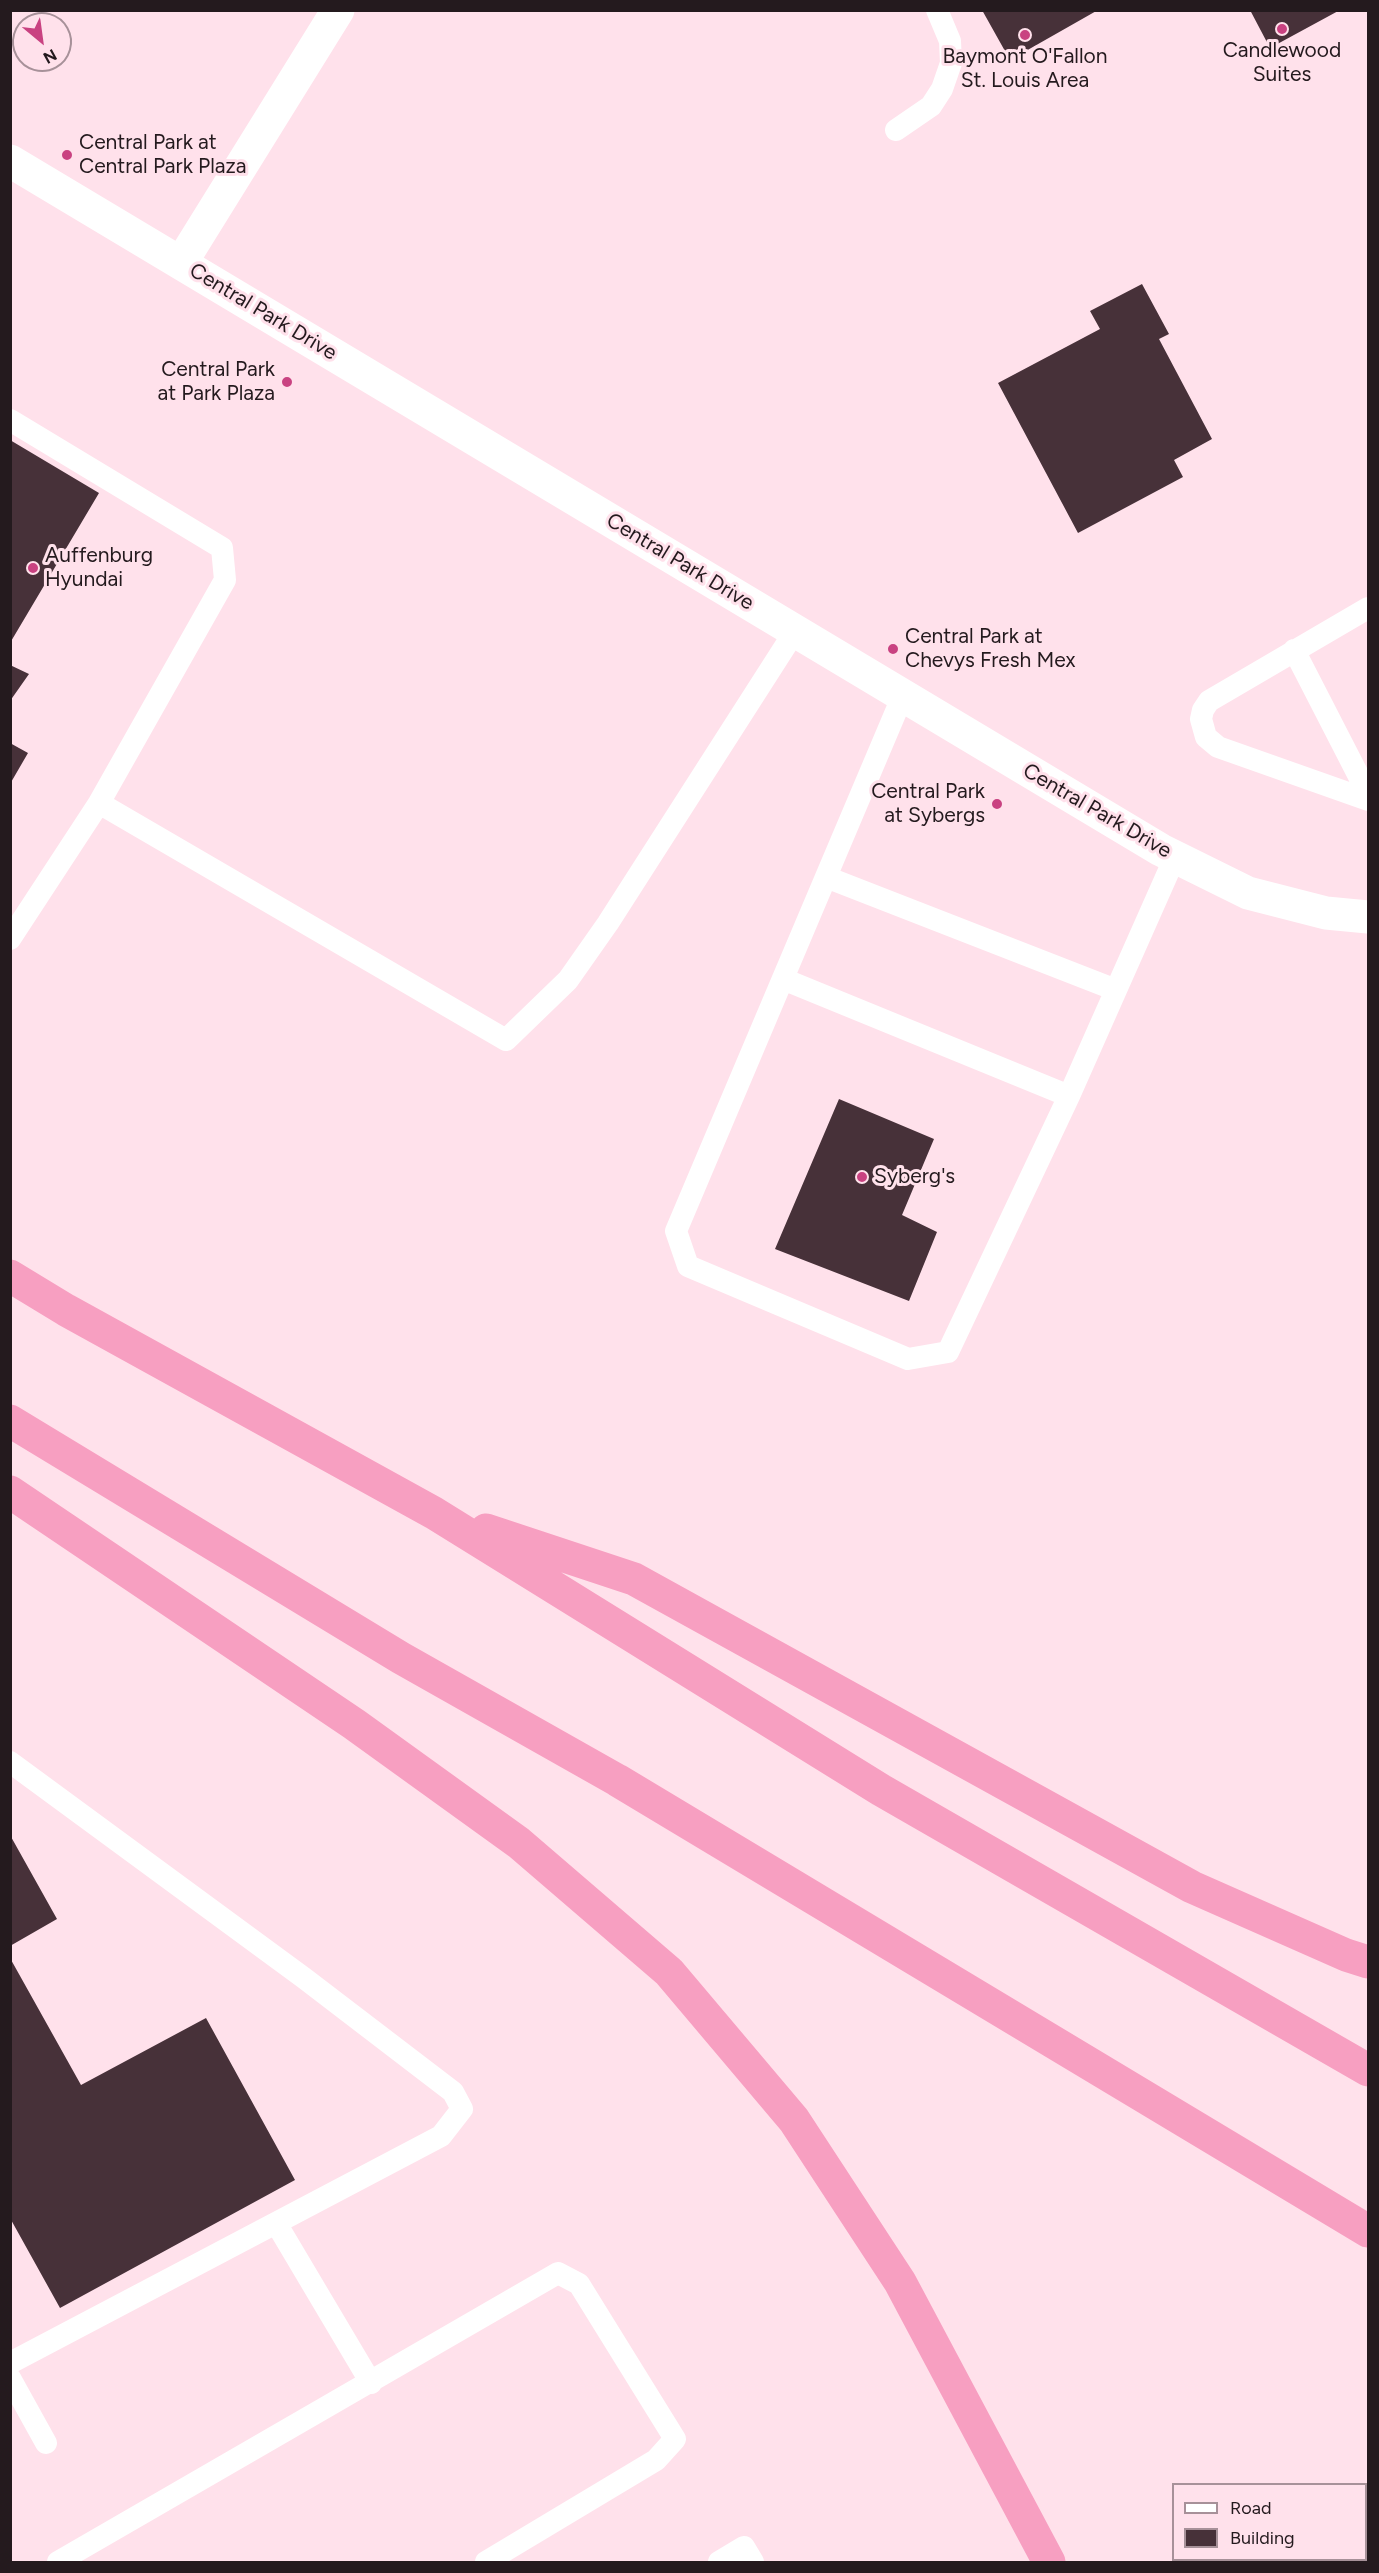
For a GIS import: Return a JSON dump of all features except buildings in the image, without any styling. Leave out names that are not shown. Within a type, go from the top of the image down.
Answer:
[{"type":"highway","points":[[10,1276],[76,1315],[434,1513],[880,1790],[1368,2070]]},
{"type":"highway","points":[[10,1421],[401,1658],[617,1780],[1368,2232]]},
{"type":"highway","points":[[10,1492],[354,1724],[519,1843],[669,1972],[794,2120],[894,2272],[1049,2562]]},
{"type":"highway","points":[[434,1513],[634,1579],[1192,1887],[1346,1956],[1368,1962]]},
{"type":"street","points":[[181,263],[338,10]]},
{"type":"street","name":"Central Park Drive","points":[[10,161],[1176,857],[1248,892],[1326,913],[1368,917]]},
{"type":"lane","points":[[896,130],[931,106],[942,89],[951,63],[950,41],[937,10]]},
{"type":"lane","points":[[10,420],[222,548],[225,580],[99,803],[10,939]]},
{"type":"lane","points":[[1368,608],[1209,701],[1203,710],[1202,719],[1206,737],[1218,747],[1368,800]]},
{"type":"lane","points":[[99,803],[506,1040],[568,980],[614,913],[795,631]]},
{"type":"lane","points":[[1294,650],[1368,794]]},
{"type":"lane","points":[[903,695],[675,1230],[688,1266],[908,1359],[948,1352],[1069,1096],[1176,857]]},
{"type":"lane","points":[[826,877],[1116,990]]},
{"type":"lane","points":[[783,979],[1069,1096]]},
{"type":"lane","points":[[10,1762],[295,1971],[453,2092],[462,2109],[441,2136],[10,2363]]},
{"type":"lane","points":[[276,2223],[371,2383]]},
{"type":"lane","points":[[58,2562],[558,2273],[579,2284],[675,2439],[656,2460],[486,2562]]},
{"type":"lane","points":[[10,2378],[46,2443]]},
{"type":"lane","points":[[719,2562],[744,2547],[753,2562]]},
{"type":"place","name":"Candlewood Suites","points":[[1282,29]]},
{"type":"place","name":"Baymont O'Fallon St. Louis Area","points":[[1025,35]]},
{"type":"place","name":"Central Park at Central Park Plaza","points":[[67,155]]},
{"type":"place","name":"Central Park at Park Plaza","points":[[287,382]]},
{"type":"place","name":"Auffenburg Hyundai","points":[[33,568]]},
{"type":"place","name":"Central Park at Chevys Fresh Mex","points":[[893,649]]},
{"type":"place","name":"Central Park at Sybergs","points":[[997,804]]},
{"type":"place","name":"Syberg's","points":[[862,1177]]}]
